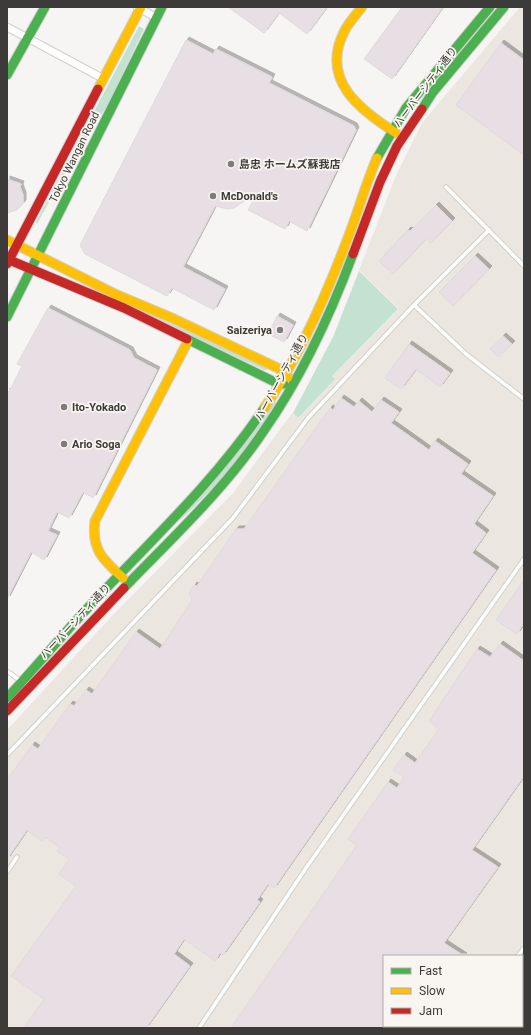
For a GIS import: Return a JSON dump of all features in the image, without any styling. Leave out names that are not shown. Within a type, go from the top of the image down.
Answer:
[{"type":"main road","points":[[7,75],[44,7]]},
{"type":"main road","name":"Tokyo Wangan Road","points":[[7,317],[162,7]]},
{"type":"main road","points":[[362,7],[346,29],[338,47],[338,67],[340,80],[344,91],[356,105],[402,137]]},
{"type":"main road","name":"ハーバーシティ通り","points":[[7,698],[74,621],[196,494],[234,451],[269,402],[286,372],[327,289],[352,226],[370,171],[391,130],[427,79],[490,7]]},
{"type":"main road","name":"ハーバーシティ通り","points":[[7,711],[226,480],[263,433],[293,385],[339,292],[380,182],[402,137],[433,92],[504,7]]},
{"type":"main road","name":"Tokyo Wangan Road","points":[[8,261],[104,79],[139,8]]},
{"type":"main road","points":[[7,240],[115,294],[172,318],[286,372],[293,385]]},
{"type":"main road","points":[[8,261],[124,308],[188,341],[279,384],[293,385]]},
{"type":"main road","points":[[128,583],[104,561],[96,548],[93,531],[95,521],[188,341]]},
{"type":"street","points":[[139,8],[157,18]]},
{"type":"street","points":[[7,27],[104,79]]},
{"type":"lane","points":[[446,187],[524,266]]},
{"type":"lane","points":[[7,755],[233,518],[308,418],[414,305],[489,230]]},
{"type":"lane","points":[[414,305],[466,354],[524,399]]},
{"type":"lane","points":[[199,1028],[306,868],[524,559]]},
{"type":"lane","points":[[7,670],[22,682]]},
{"type":"lane","points":[[7,872],[17,857]]},
{"type":"shaded area","points":[[520,7],[524,7],[524,1028],[7,1028],[7,730],[112,616],[233,493],[292,413],[298,418],[335,379],[332,376],[399,309],[359,270],[397,173],[422,123]]},
{"type":"green space","points":[[139,26],[144,29],[108,104],[70,163],[37,224],[36,222]]},
{"type":"green space","points":[[52,266],[117,299],[267,367],[267,370],[264,370],[51,268]]},
{"type":"green space","points":[[359,271],[398,309],[332,376],[335,379],[298,418],[293,413],[333,337]]},
{"type":"green space","points":[[274,401],[277,403],[239,458],[210,491],[161,537]]},
{"type":"building","points":[[228,7],[327,7],[307,34],[279,13],[264,33]]},
{"type":"building","points":[[402,7],[443,7],[392,79],[364,59]]},
{"type":"building","name":"島忠 ホームズ蘇我店","points":[[186,40],[213,54],[216,49],[272,77],[269,83],[354,126],[356,130],[307,231],[289,221],[285,229],[248,210],[258,192],[234,208],[228,209],[215,206],[183,267],[225,289],[214,310],[172,288],[167,296],[85,254],[80,245]]},
{"type":"building","points":[[501,43],[524,60],[524,155],[456,105]]},
{"type":"building","points":[[7,179],[21,184],[20,187],[23,195],[23,203],[17,210],[7,213]]},
{"type":"building","points":[[436,205],[452,221],[431,243],[426,239],[393,274],[379,261],[408,230],[410,231]]},
{"type":"building","points":[[475,256],[489,269],[453,306],[439,292]]},
{"type":"building","name":"Ario Soga","points":[[48,308],[130,350],[134,358],[157,370],[93,498],[83,492],[69,518],[57,512],[48,531],[57,535],[44,560],[31,552],[7,599],[7,391],[9,392],[22,366],[17,364]]},
{"type":"building","points":[[277,316],[293,325],[284,342],[268,334]]},
{"type":"building","points":[[503,336],[512,344],[498,357],[490,349]]},
{"type":"building","points":[[409,344],[450,373],[440,387],[416,369],[401,389],[385,378]]},
{"type":"building","points":[[341,398],[354,407],[359,401],[372,412],[381,400],[399,412],[391,423],[429,450],[435,441],[468,464],[461,474],[493,496],[474,524],[486,533],[472,553],[496,570],[274,888],[268,884],[257,900],[260,902],[223,955],[220,953],[215,961],[184,939],[174,954],[190,966],[146,1028],[24,1028],[44,999],[11,976],[76,886],[59,874],[69,859],[57,851],[60,848],[45,837],[42,841],[27,830],[7,859],[7,780],[32,745],[38,749],[70,704],[74,706],[86,690],[92,694],[136,632],[160,649],[192,600],[189,593],[194,585],[197,586],[236,529],[244,529],[330,408],[333,410]]},
{"type":"building","points":[[524,580],[524,623],[517,634],[496,620]]},
{"type":"building","points":[[500,644],[524,661],[524,776],[472,850],[498,867],[444,943],[462,955],[383,955],[384,1028],[231,1028],[357,845],[348,839],[388,782],[397,788],[404,777],[393,770],[404,755],[415,763],[439,729],[429,721],[477,649],[490,657]]},
{"type":"traffic: fast","points":[[7,75],[45,7]]},
{"type":"traffic: fast","points":[[7,317],[162,7]]},
{"type":"traffic: fast","points":[[377,158],[406,108],[490,7]]},
{"type":"traffic: fast","points":[[422,109],[433,92],[504,7]]},
{"type":"traffic: fast","points":[[124,588],[215,493],[263,432],[290,390],[314,346],[335,300],[353,254]]},
{"type":"traffic: fast","points":[[187,339],[279,384],[284,384]]},
{"type":"traffic: fast","points":[[7,698],[87,609],[186,505],[247,433],[265,407]]},
{"type":"traffic: slow","points":[[98,89],[141,7]]},
{"type":"traffic: slow","points":[[362,7],[344,32],[338,49],[337,65],[340,79],[357,104],[396,133]]},
{"type":"traffic: slow","points":[[265,407],[302,345],[322,301],[341,257],[377,158]]},
{"type":"traffic: slow","points":[[7,240],[115,294],[172,318],[286,372],[288,377]]},
{"type":"traffic: slow","points":[[123,578],[104,559],[97,547],[94,531],[95,521],[188,341]]},
{"type":"traffic: jam","points":[[7,264],[98,89]]},
{"type":"traffic: jam","points":[[353,254],[380,182],[397,146],[422,109]]},
{"type":"traffic: jam","points":[[7,259],[124,308],[187,339]]},
{"type":"traffic: jam","points":[[7,711],[124,588]]},
{"type":"place","name":"島忠 ホームズ蘇我店","points":[[231,164]]},
{"type":"place","name":"McDonald's","points":[[213,196]]},
{"type":"place","name":"Saizeriya","points":[[280,330]]},
{"type":"place","name":"Ito-Yokado","points":[[64,407]]},
{"type":"place","name":"Ario Soga","points":[[64,444]]}]
